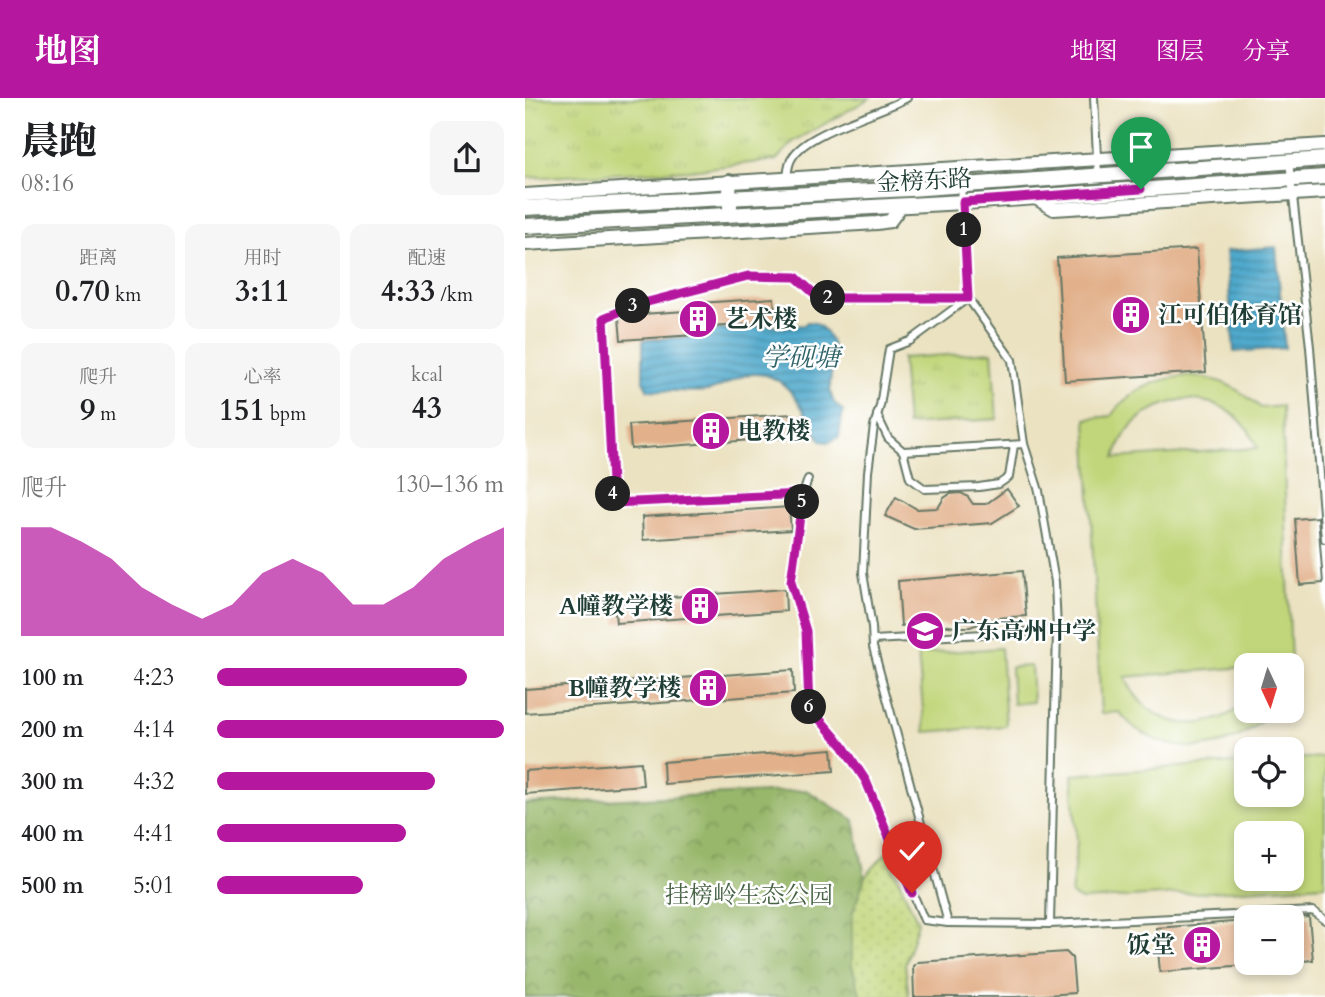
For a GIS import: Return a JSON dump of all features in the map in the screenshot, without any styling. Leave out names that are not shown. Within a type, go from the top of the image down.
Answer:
[{"type":"street","points":[[525,195],[1098,159],[1281,157],[1325,145]]},
{"type":"street","name":"金榜东路","points":[[525,208],[961,185],[1139,172],[1281,157],[1325,159]]},
{"type":"street","points":[[1139,172],[1141,189]]},
{"type":"street","name":"金榜东路","points":[[525,226],[901,206],[1141,189],[1292,186],[1325,177]]},
{"type":"street","points":[[729,183],[730,216]]},
{"type":"street","points":[[1034,197],[1054,209],[1292,186],[1325,192]]},
{"type":"street","points":[[525,244],[877,223],[890,221],[901,206]]},
{"type":"lane","points":[[787,178],[793,155],[806,144],[907,98]]},
{"type":"lane","points":[[1094,98],[1098,175]]},
{"type":"lane","points":[[1281,157],[1292,186],[1310,347],[1325,538]]},
{"type":"lane","points":[[961,185],[968,298],[1012,360],[1024,444],[1039,491],[1055,582],[1057,630],[1050,924]]},
{"type":"lane","points":[[803,494],[613,503],[604,318],[636,305],[748,276],[796,277],[819,298],[968,298]]},
{"type":"lane","points":[[948,923],[873,647],[863,573],[868,472],[889,349],[910,341],[968,298]]},
{"type":"lane","points":[[877,415],[888,438],[903,451],[910,478],[925,489],[999,484],[1009,477],[1014,445]]},
{"type":"lane","points":[[903,451],[1024,444]]},
{"type":"lane","points":[[809,479],[803,494],[791,582],[806,631],[809,707],[843,746],[866,781],[924,919],[948,923],[1050,924],[1313,911],[1325,920]]},
{"type":"lane","points":[[873,640],[1057,630]]},
{"type":"green space","points":[[525,98],[870,98],[793,142],[776,160],[690,170],[525,178]]},
{"type":"green space","points":[[992,352],[997,419],[907,425],[902,358]]},
{"type":"green space","points":[[1185,376],[1197,377],[1235,388],[1261,408],[1282,406],[1291,653],[1234,653],[1234,668],[1125,677],[1147,708],[1162,717],[1195,723],[1212,721],[1234,711],[1234,723],[1258,723],[1226,742],[1208,746],[1172,745],[1138,730],[1119,712],[1101,714],[1086,419],[1111,416],[1134,393],[1153,383]],"holes":[[[1184,399],[1220,406],[1238,418],[1258,448],[1115,458],[1125,434],[1149,411]]]},
{"type":"green space","points":[[1001,648],[1006,726],[925,732],[918,654]]},
{"type":"green space","points":[[1031,666],[1033,702],[1013,704],[1011,667]]},
{"type":"green space","points":[[1325,757],[1325,885],[1304,886],[1304,821],[1234,821],[1234,891],[1082,900],[1071,895],[1077,842],[1072,775],[1234,763],[1234,807],[1304,807],[1304,758]]},
{"type":"green space","name":"挂榜岭生态公园","points":[[806,790],[854,820],[865,877],[852,915],[852,965],[861,997],[525,997],[525,804]]},
{"type":"green space","points":[[886,853],[918,922],[905,964],[909,997],[861,997],[852,965],[852,915],[865,877]]},
{"type":"water","points":[[1276,247],[1285,348],[1234,352],[1226,251]]},
{"type":"water","name":"学砚塘","points":[[807,322],[820,326],[833,346],[830,389],[834,402],[843,411],[839,437],[829,442],[821,441],[801,406],[784,385],[761,374],[747,375],[718,388],[700,392],[648,390],[643,381],[643,340],[710,335],[713,330],[763,325],[804,325]]},
{"type":"building","name":"江可伯体育馆","points":[[1197,249],[1206,372],[1065,381],[1057,258]]},
{"type":"building","name":"艺术楼","points":[[774,298],[776,323],[710,327],[710,334],[621,340],[619,318],[627,315],[700,310],[699,303]]},
{"type":"building","name":"电教楼","points":[[792,414],[793,437],[631,449],[629,425]]},
{"type":"building","points":[[1007,489],[1019,506],[992,523],[914,529],[885,516],[896,497],[917,509],[938,508],[950,494],[961,493],[973,504],[986,504]]},
{"type":"building","points":[[789,507],[791,530],[643,540],[642,517]]},
{"type":"building","points":[[1318,517],[1323,583],[1300,585],[1295,519]]},
{"type":"building","points":[[1022,571],[1026,616],[996,618],[970,627],[930,623],[901,626],[898,581]]},
{"type":"building","name":"A幢教学楼","points":[[785,589],[786,611],[616,623],[614,601]]},
{"type":"building","name":"B幢教学楼","points":[[793,670],[794,693],[525,713],[525,689]]},
{"type":"building","points":[[832,749],[834,771],[664,784],[663,762]]},
{"type":"building","points":[[641,762],[643,785],[525,794],[525,771]]},
{"type":"building","points":[[1304,917],[1309,917],[1313,960],[1304,961]]},
{"type":"building","name":"饭堂","points":[[1234,922],[1234,966],[1160,972],[1156,928]]},
{"type":"building","points":[[1066,952],[1072,958],[1075,993],[1015,997],[914,997],[913,966],[918,962]]},
{"type":"place","name":"江可伯体育馆","points":[[1131,315]]},
{"type":"place","name":"艺术楼","points":[[698,319]]},
{"type":"place","name":"电教楼","points":[[711,431]]},
{"type":"place","name":"A幢教学楼","points":[[700,606]]},
{"type":"place","name":"广东高州中学","points":[[925,631]]},
{"type":"place","name":"B幢教学楼","points":[[708,688]]},
{"type":"place","name":"饭堂","points":[[1202,945]]},
{"type":"route","points":[[912,893],[866,781],[843,746],[809,707],[806,631],[791,582],[803,494],[613,503],[604,318],[636,305],[748,276],[796,277],[819,298],[968,298],[963,202],[1141,189]]}]
